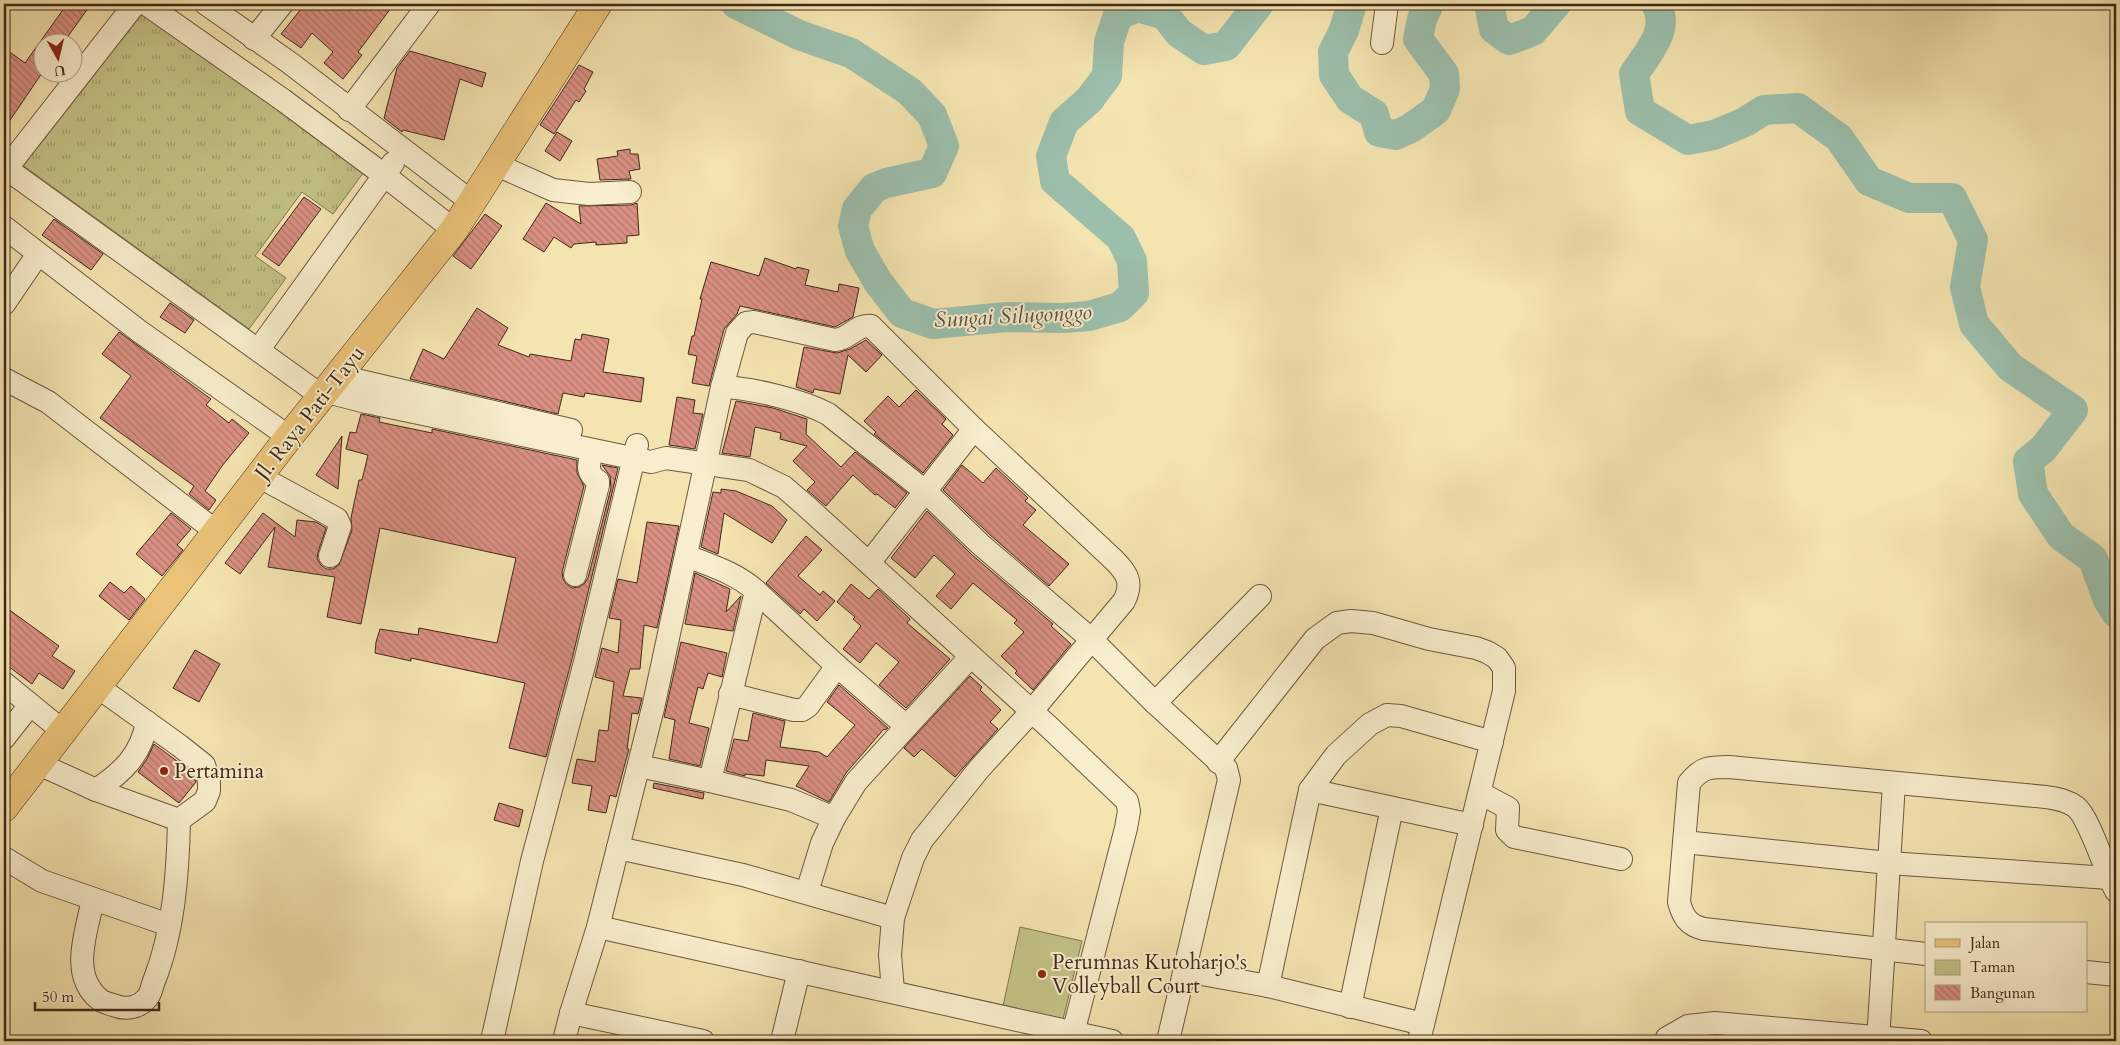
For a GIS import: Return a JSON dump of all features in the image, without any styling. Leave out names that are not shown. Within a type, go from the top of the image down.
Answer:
[{"type":"main road","name":"Jl. Raya Pati-Tayu","points":[[4,808],[218,533],[290,437],[474,203],[598,4]]},
{"type":"street","points":[[136,4],[5,168],[259,350],[329,388],[580,443],[635,451],[651,462],[666,458],[749,470],[784,487],[1118,790],[1127,801],[1129,811],[1073,1036]]},
{"type":"street","points":[[146,4],[283,100],[454,230]]},
{"type":"street","points":[[206,4],[290,64],[474,203]]},
{"type":"street","points":[[254,40],[282,4]]},
{"type":"street","points":[[349,110],[429,4]]},
{"type":"street","points":[[1382,43],[1387,4]]},
{"type":"street","points":[[259,350],[402,150]]},
{"type":"street","points":[[497,165],[553,190],[589,194],[630,192]]},
{"type":"street","points":[[4,227],[139,331],[290,437]]},
{"type":"street","points":[[4,304],[38,254]]},
{"type":"street","points":[[564,1041],[598,927],[639,766],[687,556],[722,387],[737,332],[740,326],[746,323],[754,322],[835,340],[843,339],[860,326],[867,326],[880,334],[974,429],[1125,571],[1129,591],[1124,601],[1031,712],[979,769],[922,840],[913,858],[893,918],[890,955],[893,992]]},
{"type":"street","points":[[4,378],[48,402],[218,533]]},
{"type":"street","points":[[722,387],[738,387],[815,407],[828,414],[925,491],[980,544],[1091,639],[1155,703],[1226,768],[1229,780],[1168,1041]]},
{"type":"street","points":[[869,563],[974,429]]},
{"type":"street","points":[[575,575],[598,485],[598,481],[590,475],[580,443]]},
{"type":"street","points":[[492,1041],[532,861],[585,662],[635,451]]},
{"type":"street","points":[[260,477],[337,519],[340,526],[330,556]]},
{"type":"street","points":[[687,556],[744,580],[837,666],[906,725]]},
{"type":"street","points":[[710,782],[756,591]]},
{"type":"street","points":[[1155,703],[1260,596]]},
{"type":"street","points":[[1185,972],[1268,986],[1350,1007],[1421,1033],[1492,742],[1505,678],[1504,668],[1497,658],[1476,648],[1429,640],[1373,623],[1337,623],[1315,639],[1218,762]]},
{"type":"street","points":[[807,892],[822,843],[834,818],[856,782],[971,656]]},
{"type":"street","points":[[730,694],[794,710],[802,710],[808,706],[837,666]]},
{"type":"street","points":[[4,683],[64,732]]},
{"type":"street","points":[[93,899],[80,964],[85,982],[99,1000],[119,1008],[135,1007],[148,997],[158,973],[170,925],[180,820],[205,801],[209,790],[204,765],[98,686]]},
{"type":"street","points":[[4,738],[30,705]]},
{"type":"street","points":[[1268,986],[1310,790],[1336,755],[1370,724],[1387,715],[1401,716],[1492,742]]},
{"type":"street","points":[[96,790],[119,774],[132,757],[144,739],[147,722]]},
{"type":"street","points":[[39,764],[96,790],[180,820]]},
{"type":"street","points":[[639,766],[791,800],[834,818]]},
{"type":"street","points":[[1684,842],[2113,884],[2085,820],[2077,808],[2065,800],[2046,796],[1711,767],[1699,771],[1689,783],[1684,842],[1679,902],[1683,916],[1692,926],[1704,930],[1925,954]]},
{"type":"street","points":[[1878,1039],[1894,783]]},
{"type":"street","points":[[1310,790],[1472,825]]},
{"type":"street","points":[[1480,793],[1508,808],[1507,830],[1514,837],[1621,859]]},
{"type":"street","points":[[1350,1007],[1392,808]]},
{"type":"street","points":[[618,848],[743,875],[893,918]]},
{"type":"street","points":[[4,858],[42,881],[170,925]]},
{"type":"street","points":[[598,927],[799,970],[1073,1036],[1112,1041]]},
{"type":"street","points":[[782,1041],[799,970]]},
{"type":"street","points":[[2088,972],[2116,975]]},
{"type":"street","points":[[571,1013],[704,1041]]},
{"type":"street","points":[[1667,1041],[1667,1038],[1677,1031],[1700,1023],[1716,1022],[1784,1035],[1921,1041]]},
{"type":"green space","points":[[139,4],[366,169],[333,214],[302,192],[255,256],[286,278],[249,329],[21,164]]},
{"type":"green space","name":"Perumnas Kutoharjo's Volleyball Court","points":[[1020,927],[1082,941],[1063,1019],[1003,1006]]},
{"type":"building","points":[[67,4],[91,4],[71,32],[47,32]]},
{"type":"building","points":[[305,4],[394,4],[358,52],[362,55],[343,79],[324,63],[333,52],[312,33],[301,48],[281,34]]},
{"type":"building","points":[[4,48],[25,63],[32,53],[32,82],[36,82],[4,129]]},
{"type":"building","points":[[410,51],[486,73],[482,87],[460,79],[444,140],[403,130],[402,132],[384,118],[397,68]]},
{"type":"building","points":[[579,65],[593,72],[584,89],[586,91],[579,102],[576,100],[554,134],[540,125]]},
{"type":"building","points":[[557,132],[572,141],[560,161],[545,151]]},
{"type":"building","points":[[630,149],[630,154],[638,154],[640,169],[629,171],[631,179],[600,180],[597,159],[618,156],[617,151]]},
{"type":"building","points":[[304,197],[321,209],[279,266],[262,254]]},
{"type":"building","points":[[546,203],[581,224],[579,206],[631,205],[637,203],[639,235],[627,236],[627,243],[596,245],[596,242],[574,244],[571,248],[554,237],[544,252],[523,239]]},
{"type":"building","points":[[485,214],[502,226],[471,269],[453,256]]},
{"type":"building","points":[[54,219],[103,254],[91,270],[42,235]]},
{"type":"building","points":[[765,258],[796,269],[797,267],[809,270],[805,285],[838,292],[839,284],[859,288],[853,317],[835,327],[740,306],[737,314],[724,329],[709,386],[692,383],[697,356],[688,354],[692,336],[694,336],[702,299],[700,299],[711,262],[759,276]]},
{"type":"building","points":[[170,303],[194,320],[185,333],[160,317]]},
{"type":"building","points":[[477,308],[508,328],[498,345],[529,357],[530,354],[571,361],[575,339],[581,340],[582,334],[609,339],[603,372],[644,378],[641,402],[585,393],[584,397],[563,393],[558,414],[410,379],[423,349],[444,359]]},
{"type":"building","points":[[119,332],[211,399],[206,405],[229,423],[232,419],[249,433],[222,466],[205,491],[216,500],[209,510],[189,494],[194,486],[100,418],[131,376],[102,354]]},
{"type":"building","points":[[866,340],[882,355],[866,372],[848,355],[840,394],[814,389],[813,393],[796,387],[804,347],[837,353],[850,349]]},
{"type":"building","points":[[916,390],[946,419],[942,424],[953,435],[923,473],[874,434],[876,432],[864,421],[888,396],[899,407]]},
{"type":"building","points":[[677,397],[695,400],[693,413],[703,414],[695,449],[669,445]]},
{"type":"building","points":[[736,401],[773,408],[807,419],[806,434],[841,467],[855,452],[907,493],[895,508],[877,494],[875,495],[853,475],[826,506],[807,490],[815,482],[793,461],[807,446],[780,439],[781,433],[755,427],[750,457],[722,453]]},
{"type":"building","points":[[361,414],[380,418],[379,422],[432,433],[432,429],[577,460],[577,473],[584,486],[562,572],[566,584],[572,588],[584,584],[588,578],[611,488],[610,476],[602,465],[618,468],[572,659],[546,757],[509,748],[525,683],[411,658],[411,661],[375,653],[380,629],[418,635],[419,628],[497,643],[516,558],[380,528],[361,624],[327,617],[335,577],[268,567],[275,527],[240,574],[225,563],[263,513],[295,537],[297,520],[316,522],[326,528],[317,559],[326,569],[333,569],[339,565],[352,530],[351,518],[359,480],[362,480],[368,455],[346,449],[350,432],[356,433]]},
{"type":"building","points":[[342,436],[338,489],[316,475]]},
{"type":"building","points":[[962,465],[983,483],[996,468],[1028,498],[1025,501],[1036,510],[1023,525],[1069,564],[1049,586],[989,534],[943,490]]},
{"type":"building","points":[[721,489],[736,491],[772,506],[787,520],[772,543],[724,513],[718,554],[701,547],[713,492],[721,493]]},
{"type":"building","points":[[927,511],[971,554],[1053,624],[1051,626],[1071,644],[1033,690],[1001,656],[1024,632],[1014,623],[1017,620],[973,583],[951,609],[936,596],[955,574],[934,555],[915,578],[891,558]]},
{"type":"building","points":[[171,513],[191,529],[177,545],[183,550],[162,576],[136,554]]},
{"type":"building","points":[[647,522],[679,526],[657,628],[644,625],[640,669],[630,669],[623,696],[642,698],[638,714],[632,713],[627,749],[629,749],[616,797],[610,795],[606,813],[588,810],[592,786],[572,783],[577,759],[595,762],[599,730],[608,731],[614,682],[595,677],[602,648],[618,653],[621,620],[609,618],[618,579],[637,583]]},
{"type":"building","points":[[806,536],[822,550],[798,576],[820,595],[823,591],[835,601],[817,621],[804,609],[800,614],[766,583]]},
{"type":"building","points":[[695,573],[730,589],[726,612],[741,596],[733,631],[685,624]]},
{"type":"building","points":[[110,582],[124,593],[131,586],[145,599],[129,620],[99,596]]},
{"type":"building","points":[[851,584],[869,599],[878,589],[910,619],[907,623],[950,659],[906,708],[879,685],[899,662],[876,643],[860,663],[843,649],[861,626],[853,619],[855,617],[837,602]]},
{"type":"building","points":[[4,606],[59,646],[52,656],[75,671],[63,689],[39,673],[32,684],[4,663]]},
{"type":"building","points":[[681,642],[727,653],[722,677],[708,673],[703,689],[698,687],[689,723],[709,728],[700,766],[669,759],[675,720],[664,717]]},
{"type":"building","points":[[195,650],[220,664],[199,702],[173,688]]},
{"type":"building","points":[[970,676],[982,687],[980,690],[1001,710],[990,722],[998,729],[955,777],[922,749],[914,757],[904,748]]},
{"type":"building","points":[[839,685],[888,728],[884,729],[846,773],[829,802],[796,786],[809,766],[766,760],[764,776],[745,774],[745,776],[726,771],[734,739],[748,741],[753,713],[785,721],[780,747],[819,752],[827,757],[855,725],[827,702]]},
{"type":"building","name":"Pertamina","points":[[154,744],[193,773],[196,782],[179,803],[138,772]]},
{"type":"building","points":[[654,783],[704,793],[703,799],[653,788]]},
{"type":"building","points":[[499,803],[523,810],[519,827],[494,820]]},
{"type":"waterway","name":"Sungai Silugonggo","points":[[736,4],[799,35],[851,53],[909,91],[932,115],[944,146],[932,173],[886,183],[874,188],[857,209],[853,226],[860,251],[878,282],[902,313],[933,324],[1007,317],[1064,318],[1089,316],[1120,307],[1134,293],[1132,261],[1121,238],[1055,181],[1051,156],[1064,122],[1089,100],[1107,76],[1109,42],[1118,15],[1138,7],[1165,15],[1179,33],[1204,50],[1226,46],[1259,4]]},
{"type":"waterway","name":"Sungai Silugonggo","points":[[1352,4],[1344,30],[1333,52],[1334,75],[1350,99],[1374,114],[1379,132],[1396,135],[1411,128],[1436,110],[1445,89],[1444,74],[1418,39],[1422,19],[1429,4]]},
{"type":"waterway","name":"Sungai Silugonggo","points":[[1489,4],[1494,29],[1509,40],[1533,31],[1556,4]]},
{"type":"waterway","name":"Sungai Silugonggo","points":[[1656,4],[1660,13],[1661,23],[1659,32],[1651,50],[1634,74],[1640,111],[1688,140],[1714,135],[1745,122],[1764,110],[1798,108],[1839,138],[1869,181],[1909,198],[1952,198],[1973,240],[1965,287],[1974,324],[2010,367],[2073,410],[2043,449],[2028,461],[2033,494],[2061,536],[2093,559],[2108,600],[2116,613]]},
{"type":"place","name":"Pertamina","points":[[164,771]]},
{"type":"place","name":"Perumnas Kutoharjo's Volleyball Court","points":[[1042,974]]}]
